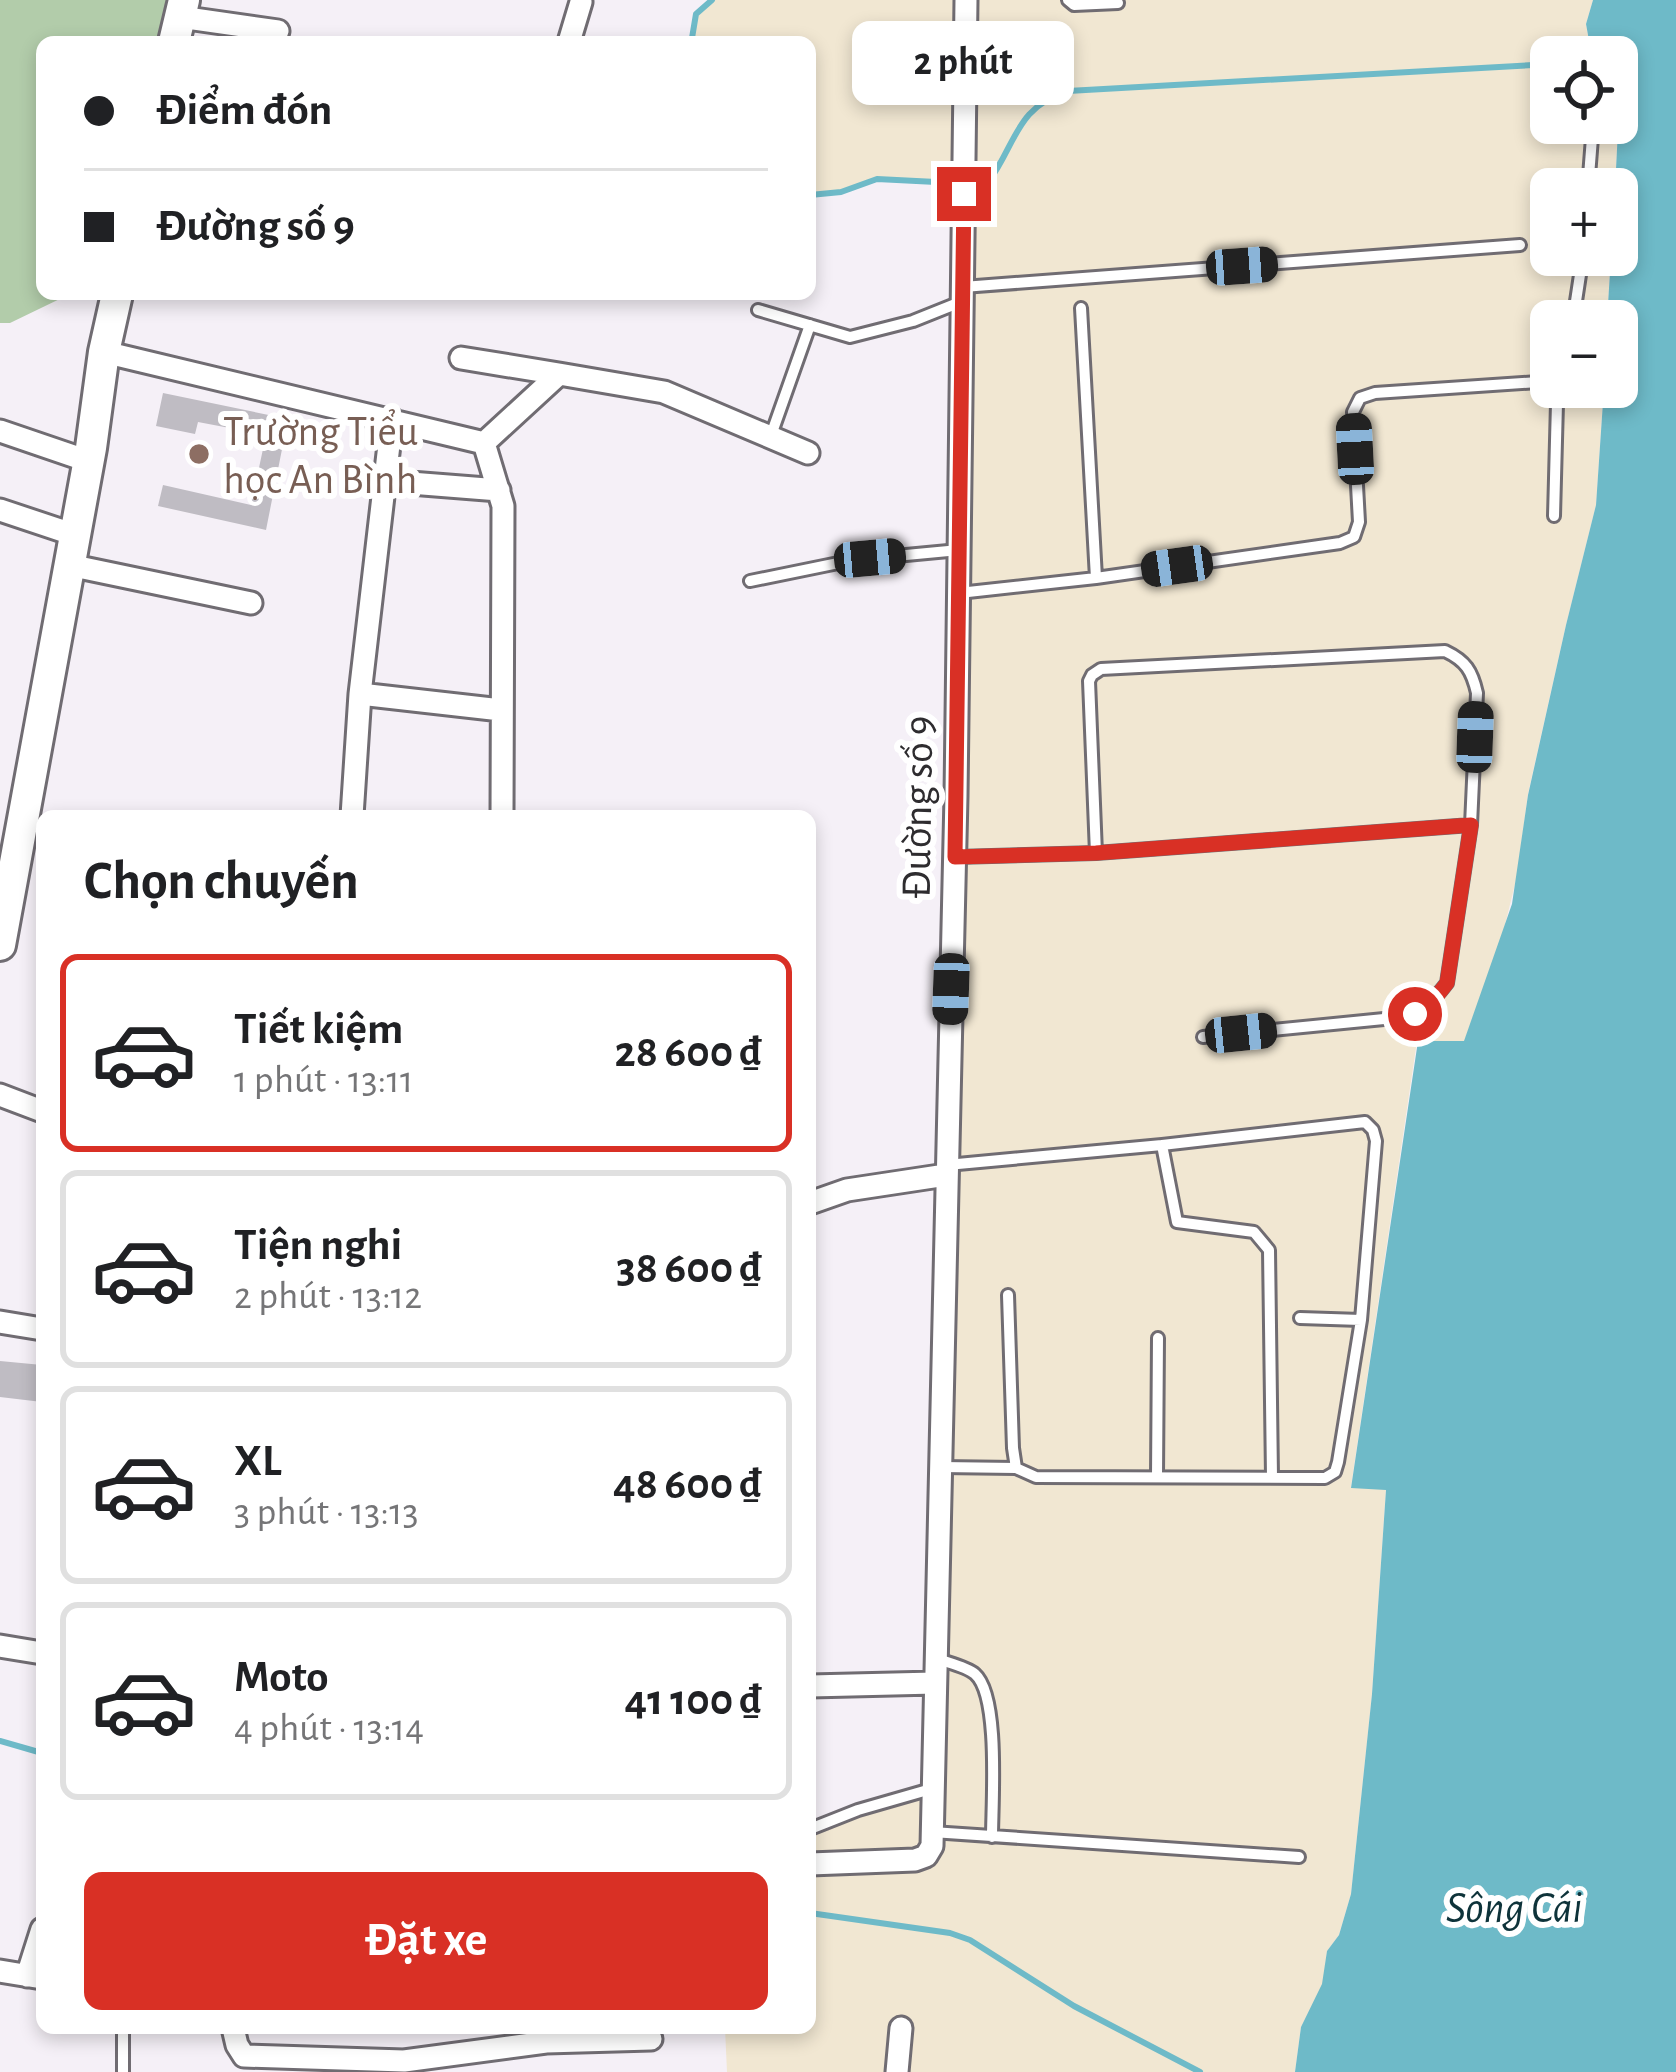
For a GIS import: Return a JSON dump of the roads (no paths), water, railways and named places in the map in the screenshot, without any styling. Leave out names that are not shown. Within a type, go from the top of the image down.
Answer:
[{"type":"main road","points":[[1,932],[116,300]]},
{"type":"street","name":"Đường số 9","points":[[932,1832],[955,857],[966,0]]},
{"type":"street","points":[[570,36],[581,2]]},
{"type":"street","points":[[179,20],[278,31]]},
{"type":"street","points":[[104,352],[484,443]]},
{"type":"street","points":[[461,358],[664,392],[808,453]]},
{"type":"street","points":[[484,443],[559,374]]},
{"type":"street","points":[[352,810],[360,694],[392,419]]},
{"type":"street","points":[[0,431],[88,461]]},
{"type":"street","points":[[484,443],[503,506],[502,810]]},
{"type":"street","points":[[385,481],[499,490]]},
{"type":"street","points":[[0,510],[72,550],[251,603]]},
{"type":"street","points":[[360,694],[501,710]]},
{"type":"street","points":[[0,1095],[36,1110]]},
{"type":"street","points":[[816,1201],[946,1170]]},
{"type":"street","points":[[0,1322],[36,1328]]},
{"type":"street","points":[[0,1646],[36,1652]]},
{"type":"street","points":[[816,1686],[935,1683]]},
{"type":"street","points":[[816,1864],[915,1860],[926,1856],[932,1832]]},
{"type":"street","points":[[0,1971],[34,1977]]},
{"type":"street","points":[[897,2072],[901,2028]]},
{"type":"street","points":[[234,2034],[244,2056],[404,2061],[476,2040],[651,2039]]},
{"type":"lane","points":[[1068,0],[1074,5],[1118,3]]},
{"type":"lane","points":[[758,310],[850,337],[913,321],[963,294],[1520,245]]},
{"type":"lane","points":[[1081,308],[1096,578]]},
{"type":"lane","points":[[770,438],[810,325]]},
{"type":"lane","points":[[959,593],[1096,578],[1354,537],[1359,521],[1353,412],[1360,398],[1375,393],[1530,383]]},
{"type":"lane","points":[[1554,516],[1557,408]]},
{"type":"lane","points":[[750,581],[870,558],[959,550]]},
{"type":"lane","points":[[1096,853],[1089,681],[1101,669],[1445,651],[1472,671],[1477,693],[1471,825],[1447,983],[1415,1014],[1203,1037]]},
{"type":"lane","points":[[955,857],[1096,853],[1471,825]]},
{"type":"lane","points":[[939,1467],[1016,1468],[1036,1477],[1325,1478],[1335,1472],[1361,1321],[1376,1141],[1365,1122],[946,1170]]},
{"type":"lane","points":[[1162,1145],[1178,1222],[1254,1232],[1269,1250],[1272,1478]]},
{"type":"lane","points":[[1008,1295],[1016,1468]]},
{"type":"lane","points":[[1300,1318],[1361,1321]]},
{"type":"lane","points":[[1157,1476],[1158,1338]]},
{"type":"lane","points":[[936,1659],[974,1673],[992,1712],[992,1837]]},
{"type":"lane","points":[[816,1827],[932,1789]]},
{"type":"lane","points":[[932,1832],[1299,1857]]},
{"type":"lane","points":[[123,2034],[123,2072]]},
{"type":"water","name":"Sông Cái","points":[[1593,0],[1676,0],[1676,2072],[1295,2072],[1301,2027],[1322,1984],[1327,1951],[1339,1935],[1351,1894],[1372,1694],[1386,1490],[1351,1488],[1418,1041],[1464,1041],[1512,904],[1528,795],[1596,505],[1603,408],[1638,408],[1638,300],[1608,300],[1610,276],[1638,276],[1638,168],[1616,168],[1617,144],[1638,144],[1638,36],[1588,36],[1586,24]]},
{"type":"waterway","points":[[692,36],[696,14],[712,0]]},
{"type":"waterway","points":[[816,194],[841,192],[877,179],[989,181],[1027,117],[1068,91],[1530,65]]},
{"type":"waterway","points":[[0,1741],[36,1751]]},
{"type":"waterway","points":[[816,1914],[970,1940],[1074,2006],[1200,2072]]},
{"type":"place","name":"Trường Tiểu học An Bình","points":[[199,454]]}]
